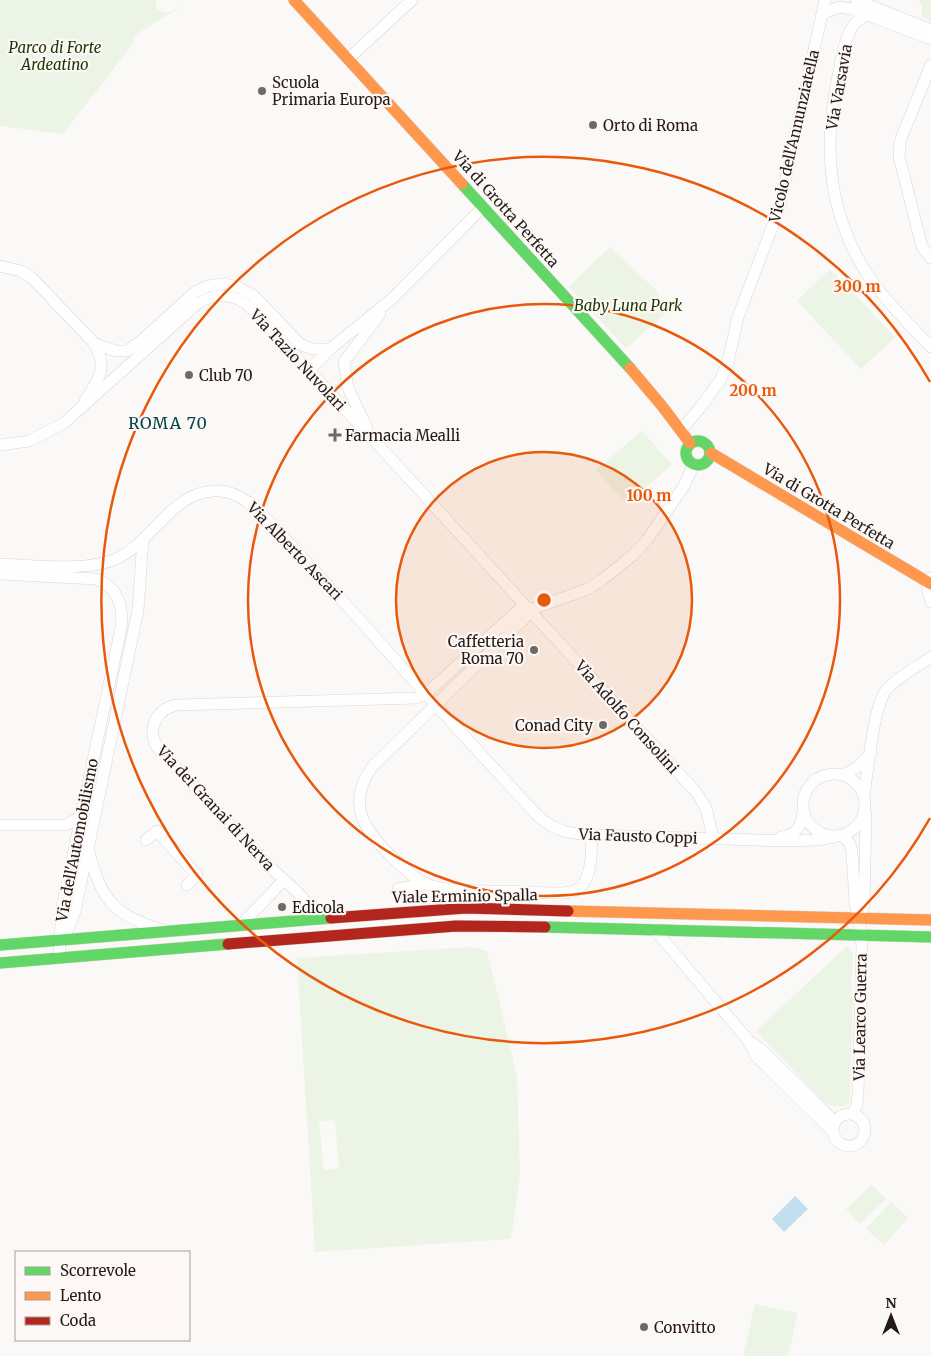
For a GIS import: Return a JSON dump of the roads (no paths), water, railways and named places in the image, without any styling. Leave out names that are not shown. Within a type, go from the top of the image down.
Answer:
[{"type":"main road","name":"Via di Grotta Perfetta","points":[[295,0],[632,371],[681,430],[690,444]]},
{"type":"main road","name":"Via di Grotta Perfetta","points":[[694,464],[686,457],[686,448],[695,440],[704,442],[709,446],[711,454],[930,581]]},
{"type":"main road","points":[[694,464],[701,465],[706,462],[711,454]]},
{"type":"main road","name":"Viale Erminio Spalla","points":[[0,945],[466,908],[931,920]]},
{"type":"main road","name":"Viale Erminio Spalla","points":[[0,962],[433,927],[486,926],[641,929],[931,937]]},
{"type":"street","points":[[348,59],[412,0]]},
{"type":"street","name":"Vicolo dell'Annunziatella","points":[[681,430],[720,381],[728,362],[738,317],[779,209],[825,0]]},
{"type":"street","points":[[856,0],[916,28],[931,39]]},
{"type":"street","points":[[823,13],[834,9],[846,8],[916,28],[931,30]]},
{"type":"street","name":"Via Varsavia","points":[[868,14],[852,28],[844,50],[834,100],[830,156],[834,194],[844,229],[866,273],[931,347]]},
{"type":"street","points":[[931,65],[900,141],[899,156],[922,247],[931,258]]},
{"type":"street","points":[[309,370],[330,349],[392,299],[483,207]]},
{"type":"street","points":[[0,266],[21,271],[32,278],[95,344]]},
{"type":"street","name":"Via Tazio Nuvolari","points":[[0,445],[21,443],[35,439],[59,427],[81,409],[195,292],[208,286],[224,284],[238,287],[253,295],[300,344],[312,349],[330,349]]},
{"type":"street","name":"Via Tazio Nuvolari","points":[[95,344],[123,352],[131,350],[144,345],[205,299],[216,296],[230,297],[244,303],[372,437],[528,609]]},
{"type":"street","name":"Via Tazio Nuvolari","points":[[372,437],[348,388],[344,362],[392,299]]},
{"type":"street","points":[[275,335],[300,344]]},
{"type":"street","name":"Via Tazio Nuvolari","points":[[81,409],[101,372],[101,357],[95,344]]},
{"type":"street","points":[[425,694],[528,609],[588,589],[633,555],[648,540],[684,486],[694,464]]},
{"type":"street","name":"Via Alberto Ascari","points":[[0,564],[76,566],[100,564],[125,554],[180,504],[198,494],[222,491],[241,498],[259,511],[425,694]]},
{"type":"street","name":"Via dell'Automobilismo","points":[[60,940],[68,927],[74,911],[130,651],[139,602],[143,539]]},
{"type":"street","name":"Via dell'Automobilismo","points":[[0,574],[96,579],[113,590],[120,603],[122,612],[121,628],[62,907],[60,940]]},
{"type":"street","points":[[930,581],[928,592],[931,602]]},
{"type":"street","points":[[528,609],[436,705],[375,763],[368,774],[361,797],[361,813],[364,826],[386,852],[411,874],[426,884],[453,890],[558,894],[572,892],[580,888],[587,878],[592,835]]},
{"type":"street","name":"Via Adolfo Consolini","points":[[528,609],[697,793],[706,808],[713,838]]},
{"type":"street","points":[[116,648],[130,651]]},
{"type":"street","points":[[864,796],[857,783],[843,775],[828,774],[813,782],[804,796],[803,811],[808,823],[825,836],[838,836],[851,832],[858,826],[866,812],[864,796],[876,713],[885,692],[894,683],[931,657]]},
{"type":"street","name":"Via dei Granai di Nerva","points":[[322,918],[272,869],[157,747],[152,728],[158,714],[171,706],[414,699],[425,694]]},
{"type":"street","name":"Via Fausto Coppi","points":[[425,694],[543,821],[555,829],[564,832],[592,835],[800,841],[838,836]]},
{"type":"street","points":[[105,702],[118,705]]},
{"type":"street","points":[[843,775],[858,767],[871,752]]},
{"type":"street","name":"Via Fausto Coppi","points":[[760,839],[784,837],[794,833],[801,824],[803,811]]},
{"type":"street","name":"Via Learco Guerra","points":[[859,918],[863,911],[865,900],[866,812]]},
{"type":"street","points":[[0,825],[66,824],[80,817]]},
{"type":"street","points":[[146,840],[154,828],[199,877],[187,885]]},
{"type":"street","name":"Via Learco Guerra","points":[[838,836],[850,844],[852,851],[854,904],[859,918],[862,947],[858,1093],[857,1104],[853,1114]]},
{"type":"street","name":"Via dell'Automobilismo","points":[[88,847],[96,878],[109,900],[126,915],[138,922],[165,931]]},
{"type":"street","points":[[241,925],[284,880]]},
{"type":"street","points":[[398,889],[426,884]]},
{"type":"street","points":[[641,929],[642,912]]},
{"type":"street","points":[[655,930],[748,1040],[762,1050],[809,1103],[833,1126],[836,1140],[850,1147],[860,1143],[866,1128],[861,1119],[853,1114],[842,1115],[833,1126]]},
{"type":"street","points":[[59,958],[60,940]]},
{"type":"street","points":[[20,944],[21,961]]},
{"type":"water","points":[[795,1196],[808,1209],[784,1232],[772,1219]]},
{"type":"place","name":"Scuola Primaria Europa","points":[[262,91]]},
{"type":"place","name":"Orto di Roma","points":[[593,125]]},
{"type":"place","name":"Club 70","points":[[189,375]]},
{"type":"place","name":"Farmacia Mealli","points":[[335,435]]},
{"type":"place","name":"Caffetteria Roma 70","points":[[534,650]]},
{"type":"place","name":"Conad City","points":[[603,725]]},
{"type":"place","name":"Edicola","points":[[282,907]]},
{"type":"place","name":"Convitto","points":[[644,1327]]},
{"type":"district","name":"ROMA 70","points":[[168,423]]},
{"type":"park label","name":"Parco di Forte Ardeatino","points":[[55,56]]},
{"type":"park label","name":"Baby Luna Park","points":[[628,305]]}]
